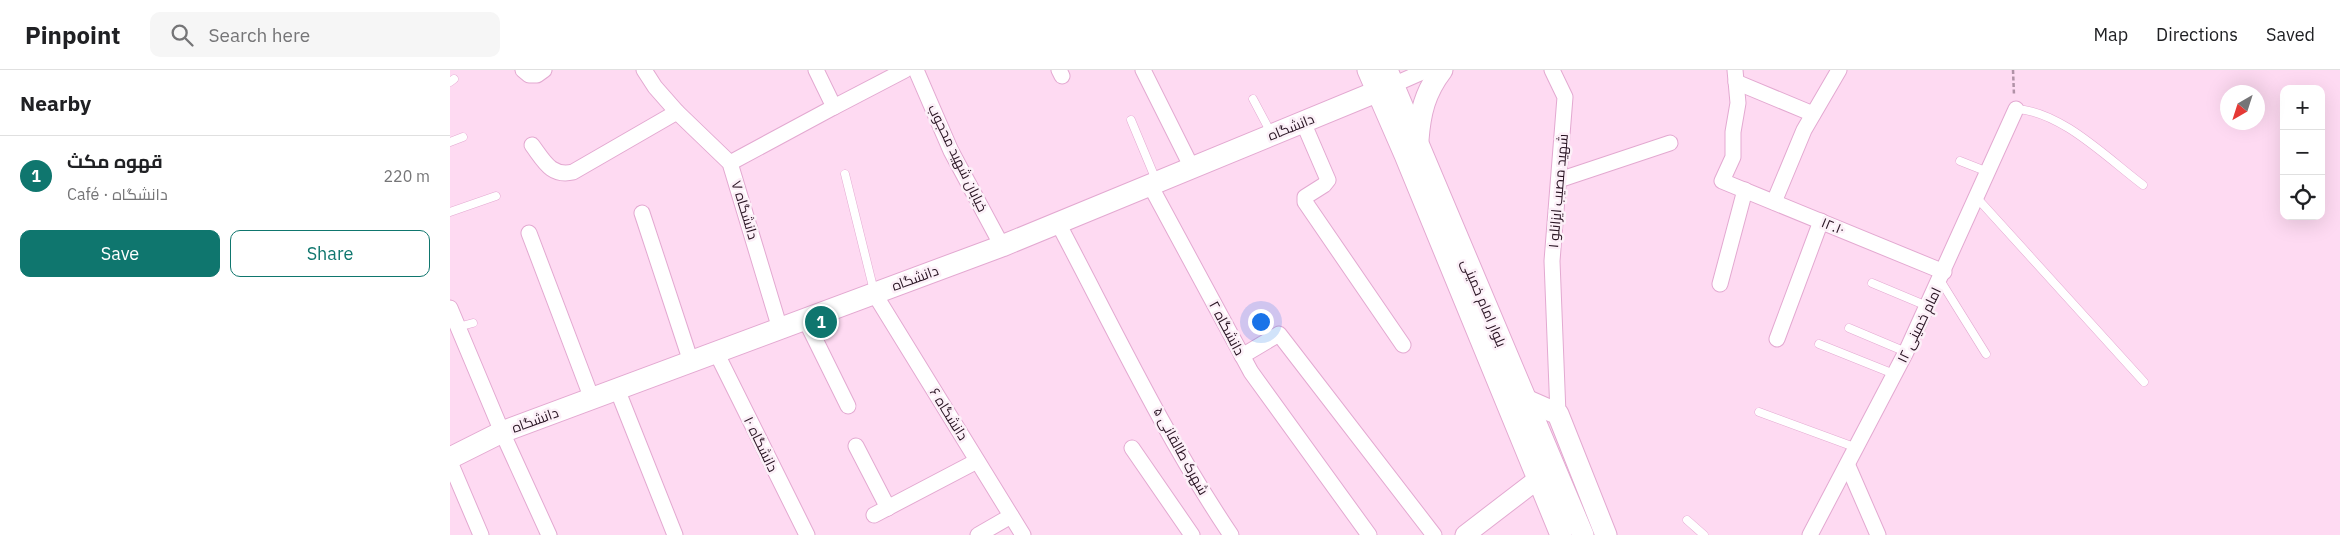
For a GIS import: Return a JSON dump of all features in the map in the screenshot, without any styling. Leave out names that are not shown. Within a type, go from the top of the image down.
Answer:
[{"type":"main road","name":"بلوار امام خمینی","points":[[1368,70],[1386,82],[1418,145],[1526,400],[1551,477],[1561,535]]},
{"type":"main road","points":[[1418,145],[1419,114],[1430,86],[1442,70]]},
{"type":"main road","name":"دانشگاه","points":[[450,458],[502,432],[1002,246],[1303,122],[1386,82]]},
{"type":"main road","name":"بلوار امام خمینی","points":[[1386,82],[1551,477],[1583,535]]},
{"type":"main road","points":[[1526,400],[1558,414],[1606,535]]},
{"type":"main road","points":[[1551,477],[1582,476]]},
{"type":"street","points":[[523,70],[529,75],[537,74],[544,70]]},
{"type":"street","name":"دانشگاه ۷","points":[[644,70],[655,87],[677,112],[730,163],[780,328]]},
{"type":"street","points":[[816,70],[834,107]]},
{"type":"street","points":[[730,163],[905,70]]},
{"type":"street","name":"خیابان شهید محجوب","points":[[916,70],[951,151],[1002,246]]},
{"type":"street","points":[[1143,70],[1192,168]]},
{"type":"street","points":[[1386,82],[1427,70]]},
{"type":"street","name":"شهید مصیب ایزانلو ۱","points":[[1552,70],[1565,97],[1552,261],[1558,414]]},
{"type":"street","points":[[1774,202],[1804,130],[1839,70]]},
{"type":"street","points":[[1736,76],[1813,114]]},
{"type":"street","name":"۱۲.۱۰","points":[[1736,76],[1738,103],[1733,132],[1733,158],[1722,181],[1821,221],[1942,276]]},
{"type":"street","name":"امام خمینی ۱۲","points":[[1810,535],[1848,466],[1906,352],[2016,109]]},
{"type":"street","points":[[532,145],[550,171],[563,175],[573,172],[677,112]]},
{"type":"street","points":[[1303,122],[1328,180],[1324,186],[1305,197],[1305,202],[1403,345]]},
{"type":"street","points":[[1559,180],[1670,143]]},
{"type":"street","name":"دانشگاه ۲","points":[[1154,183],[1251,372],[1369,535]]},
{"type":"street","points":[[1720,284],[1745,190]]},
{"type":"street","points":[[642,213],[691,362]]},
{"type":"street","points":[[1777,339],[1821,221]]},
{"type":"street","name":"شهرک طالقانی ۵","points":[[1058,223],[1133,365],[1209,502],[1231,535]]},
{"type":"street","points":[[529,233],[592,399]]},
{"type":"street","name":"دانشگاه ۶","points":[[874,293],[1023,535]]},
{"type":"street","points":[[450,308],[465,325],[502,432],[549,535]]},
{"type":"street","points":[[805,319],[848,406]]},
{"type":"street","points":[[1242,356],[1278,334],[1434,535]]},
{"type":"street","name":"دانشگاه ۱۰","points":[[716,352],[807,535]]},
{"type":"street","points":[[617,389],[675,535]]},
{"type":"street","points":[[856,446],[881,511],[977,461]]},
{"type":"street","points":[[1132,448],[1192,535]]},
{"type":"street","points":[[450,462],[480,535]]},
{"type":"street","points":[[1848,466],[1878,535]]},
{"type":"street","points":[[1466,535],[1551,477]]},
{"type":"street","points":[[978,535],[1011,516]]},
{"type":"lane","points":[[1253,98],[1272,135]]},
{"type":"lane","points":[[2016,109],[2032,110],[2062,123],[2143,185]]},
{"type":"lane","points":[[1131,120],[1154,183]]},
{"type":"lane","points":[[450,142],[463,136]]},
{"type":"lane","points":[[1960,161],[1988,172]]},
{"type":"lane","points":[[846,174],[874,293]]},
{"type":"lane","points":[[450,212],[496,196]]},
{"type":"lane","points":[[1976,198],[2144,382]]},
{"type":"lane","points":[[1942,276],[1986,354]]},
{"type":"lane","points":[[1872,282],[1928,306]]},
{"type":"lane","points":[[1848,328],[1906,352]]},
{"type":"lane","points":[[1819,344],[1894,374]]},
{"type":"lane","points":[[1759,412],[1857,448]]},
{"type":"lane","points":[[1687,520],[1704,535]]},
{"type":"path","points":[[2013,70],[2016,109]]},
{"type":"place","name":"قهوه مکث","points":[[821,322]]}]
